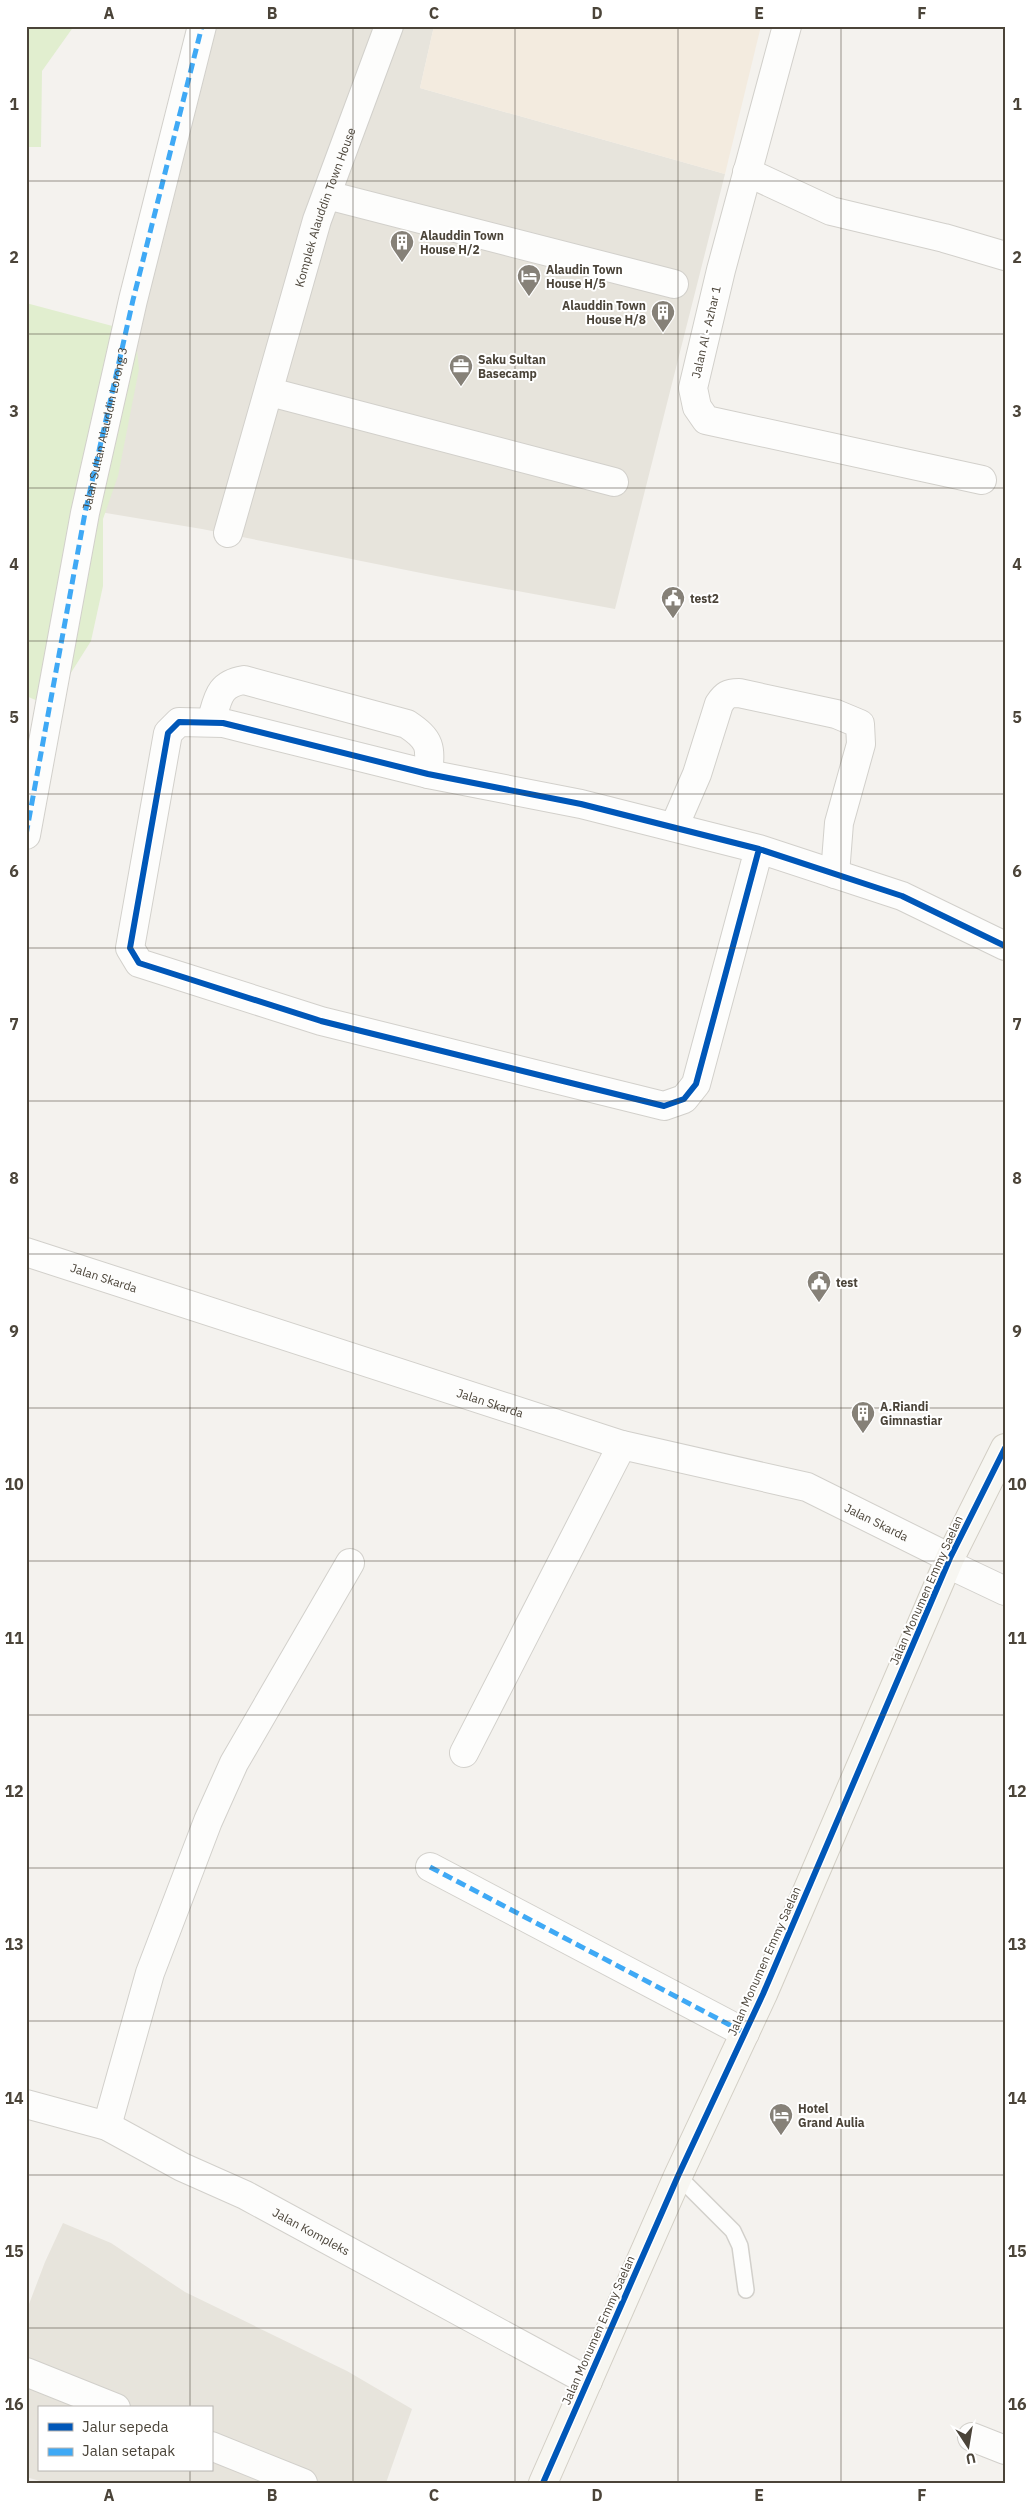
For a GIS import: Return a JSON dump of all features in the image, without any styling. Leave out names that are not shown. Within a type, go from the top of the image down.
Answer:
[{"type":"street","name":"Jalan Sultan Alauddin Lorong 3","points":[[26,836],[84,513],[133,300],[202,26]]},
{"type":"street","name":"Komplek Alauddin Town House","points":[[228,534],[270,392],[302,270],[327,195],[389,26]]},
{"type":"street","name":"Jalan Al - Azhar 1","points":[[787,26],[721,270],[693,388],[697,407],[706,420],[982,480]]},
{"type":"street","points":[[747,172],[831,211],[944,238],[1005,256]]},
{"type":"street","points":[[327,195],[674,284]]},
{"type":"street","points":[[270,392],[614,482]]},
{"type":"street","points":[[210,722],[222,688],[232,682],[244,680],[407,724],[421,733],[431,748],[428,774]]},
{"type":"street","points":[[674,827],[697,774],[719,704],[725,696],[730,693],[739,693],[836,714],[860,724],[862,744],[839,823],[835,874]]},
{"type":"street","points":[[759,849],[696,1084],[684,1099],[664,1106],[321,1020],[136,961],[130,948],[168,733],[179,722],[210,722],[428,774],[581,804],[759,849],[902,896],[1005,946]]},
{"type":"street","name":"Jalan Skarda","points":[[26,1252],[622,1445],[807,1487],[1005,1591]]},
{"type":"street","points":[[464,1753],[622,1445]]},
{"type":"street","name":"Jalan Monumen Emmy Saelan","points":[[543,2483],[678,2176],[745,2032],[949,1561],[1005,1448]]},
{"type":"street","points":[[107,2126],[150,1973],[208,1821],[234,1763],[350,1562]]},
{"type":"street","points":[[430,1867],[745,2032]]},
{"type":"street","name":"Jalan Kompleks","points":[[26,2104],[107,2126],[182,2167],[244,2195],[588,2381]]},
{"type":"street","points":[[26,2372],[111,2406]]},
{"type":"street","points":[[972,2437],[1005,2450]]},
{"type":"street","points":[[212,2446],[303,2483]]},
{"type":"lane","points":[[678,2176],[733,2231],[740,2246],[746,2290]]},
{"type":"shaded area","points":[[210,26],[434,26],[420,88],[725,174],[615,609],[436,576],[202,529],[94,511]]},
{"type":"shaded area","points":[[434,26],[761,26],[725,174],[420,88]]},
{"type":"shaded area","points":[[63,2223],[111,2243],[185,2292],[347,2371],[412,2409],[386,2483],[47,2483],[26,2477],[26,2312],[45,2262]]},
{"type":"green space","points":[[26,26],[74,26],[42,71],[41,147],[26,147]]},
{"type":"green space","points":[[26,303],[135,332],[139,369],[118,476],[103,519],[103,586],[91,641],[50,706],[26,696]]},
{"type":"marked path","points":[[26,835],[85,513],[133,300],[202,26]]},
{"type":"marked path","points":[[430,1867],[745,2033]]},
{"type":"cycle path","points":[[759,849],[696,1084],[684,1099],[664,1106],[321,1021],[139,963],[130,948],[168,733],[179,722],[223,723],[428,774],[581,804],[759,849],[902,896],[1005,946]]},
{"type":"cycle path","points":[[543,2483],[678,2176],[763,1994],[950,1558],[1005,1448]]},
{"type":"place","name":"Alauddin Town House H/2","points":[[402,263]]},
{"type":"place","name":"Alaudin Town House H/5","points":[[529,297]]},
{"type":"place","name":"Alauddin Town House H/8","points":[[663,333]]},
{"type":"place","name":"Saku Sultan Basecamp","points":[[461,387]]},
{"type":"place","name":"test2","points":[[673,619]]},
{"type":"place","name":"test","points":[[819,1303]]},
{"type":"place","name":"A.Riandi Gimnastiar","points":[[863,1434]]},
{"type":"place","name":"Hotel Grand Aulia","points":[[781,2136]]}]
